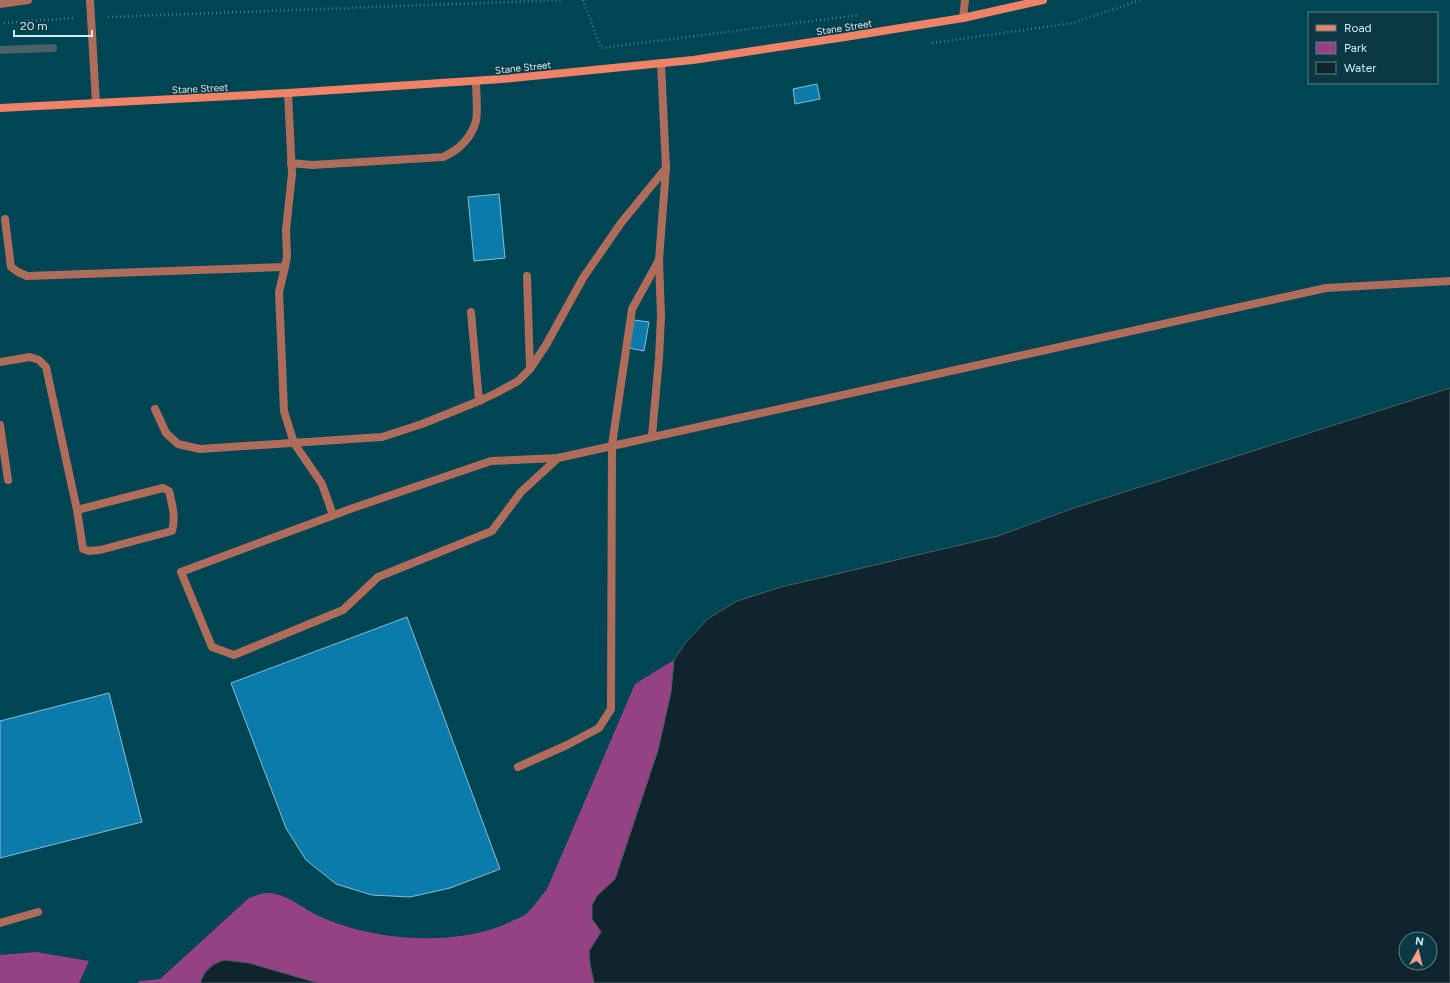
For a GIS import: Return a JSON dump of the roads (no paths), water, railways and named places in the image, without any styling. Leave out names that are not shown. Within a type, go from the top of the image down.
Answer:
[{"type":"street","points":[[0,4],[28,0]]},
{"type":"street","points":[[90,0],[96,103]]},
{"type":"street","points":[[963,18],[965,0]]},
{"type":"street","name":"Stane Street","points":[[0,108],[288,93],[476,81],[693,60],[963,18],[1043,0]]},
{"type":"street","points":[[652,436],[659,358],[661,316],[659,260],[666,168],[660,62]]},
{"type":"street","points":[[291,163],[312,165],[443,157],[454,152],[463,144],[470,134],[476,120],[476,81]]},
{"type":"street","points":[[288,93],[292,174],[286,230],[287,256],[279,292],[284,411],[294,443],[322,484],[333,515]]},
{"type":"street","points":[[155,409],[166,433],[178,444],[200,449],[382,437],[422,424],[496,393],[518,381],[530,369],[546,346],[583,278],[621,223],[666,168]]},
{"type":"street","points":[[5,219],[11,267],[27,276],[285,267]]},
{"type":"street","points":[[518,767],[567,745],[599,728],[611,708],[612,445],[632,309],[659,260]]},
{"type":"street","points":[[527,276],[530,369]]},
{"type":"street","points":[[558,458],[521,492],[492,531],[378,577],[343,610],[307,625],[234,655],[212,647],[181,572],[333,515],[491,461],[558,458],[1326,288],[1450,281]]},
{"type":"street","points":[[471,312],[479,401]]},
{"type":"street","points":[[0,362],[30,357],[39,360],[46,367],[78,510],[84,549],[89,551],[100,550],[172,531],[174,523],[174,516],[168,491],[163,488],[78,510]]},
{"type":"street","points":[[0,425],[8,480]]},
{"type":"street","points":[[0,923],[38,912]]},
{"type":"water","points":[[1450,388],[1450,983],[594,983],[589,951],[601,932],[592,919],[592,905],[597,896],[615,879],[658,750],[671,692],[674,660],[686,642],[709,618],[737,601],[781,587],[998,536],[1071,509]]},
{"type":"water","points":[[224,960],[249,963],[318,983],[200,983],[209,968]]},
{"type":"waterway","points":[[0,50],[53,48]]}]
